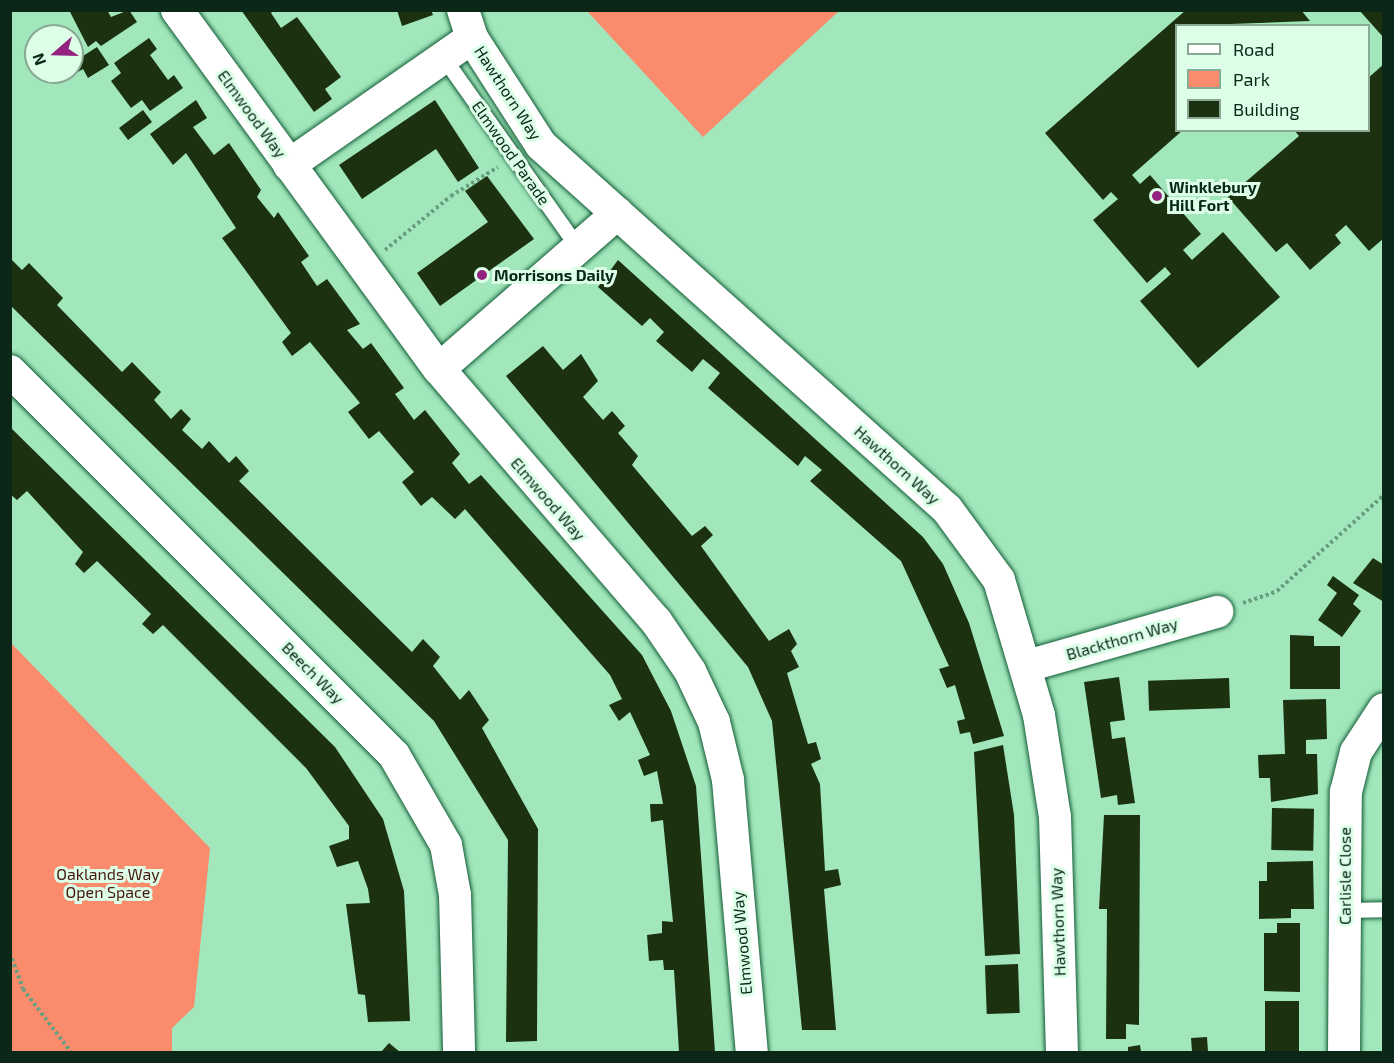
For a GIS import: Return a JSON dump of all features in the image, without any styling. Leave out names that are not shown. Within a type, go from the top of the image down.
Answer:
[{"type":"street","name":"Elmwood Way","points":[[177,10],[439,369],[657,621],[714,722],[728,780],[752,1053]]},
{"type":"street","points":[[289,165],[443,57],[467,24]]},
{"type":"street","name":"Hawthorn Way","points":[[467,24],[541,145],[947,509],[999,580],[1027,666],[1055,817],[1062,1053]]},
{"type":"street","points":[[439,369],[618,213]]},
{"type":"street","name":"Beech Way","points":[[10,371],[394,755],[446,844],[455,895],[459,1053]]},
{"type":"street","name":"Blackthorn Way","points":[[1027,666],[1217,612]]},
{"type":"street","name":"Carlisle Close","points":[[1344,1053],[1346,792],[1356,752],[1383,709]]},
{"type":"lane","name":"Elmwood Parade","points":[[443,57],[578,248]]},
{"type":"lane","points":[[1345,910],[1383,909]]},
{"type":"path","points":[[382,252],[484,173],[516,160]]},
{"type":"path","points":[[1217,612],[1277,591],[1383,495]]},
{"type":"path","points":[[10,953],[23,989],[71,1053]]},
{"type":"green space","points":[[587,11],[839,11],[703,137]]},
{"type":"green space","name":"Oaklands Way Open Space","points":[[10,642],[210,848],[194,1007],[172,1028],[172,1052],[11,1052]]},
{"type":"building","points":[[69,10],[107,10],[111,17],[129,10],[137,22],[101,46],[96,41],[88,47],[84,39],[84,24],[76,24]]},
{"type":"building","points":[[241,10],[274,10],[271,13],[281,28],[297,17],[341,77],[325,89],[332,99],[314,112]]},
{"type":"building","points":[[397,10],[431,10],[433,15],[402,26]]},
{"type":"building","points":[[1186,10],[1301,10],[1310,21],[1175,24],[1175,132],[1181,132],[1132,175],[1140,184],[1150,175],[1201,234],[1183,250],[1192,260],[1223,232],[1280,297],[1198,368],[1140,301],[1171,274],[1165,267],[1147,283],[1093,220],[1118,199],[1111,192],[1103,200],[1045,133]]},
{"type":"building","points":[[1359,10],[1384,10],[1384,38]]},
{"type":"building","points":[[149,38],[157,49],[150,55],[168,80],[174,75],[183,88],[150,111],[142,100],[131,108],[111,81],[121,73],[114,63]]},
{"type":"building","points":[[97,47],[109,65],[88,78],[84,71],[84,55]]},
{"type":"building","points":[[1384,64],[1384,238],[1369,251],[1346,225],[1335,235],[1341,243],[1310,270],[1287,243],[1276,252],[1228,197],[1299,136],[1296,132],[1370,132],[1370,76]]},
{"type":"building","points":[[196,100],[207,118],[193,127],[214,155],[229,143],[261,190],[257,197],[274,218],[278,212],[309,256],[301,262],[317,286],[327,279],[360,324],[347,330],[363,349],[371,343],[404,388],[395,394],[414,420],[425,410],[460,454],[452,463],[469,484],[481,475],[642,655],[671,711],[696,786],[715,1052],[679,1052],[674,970],[664,970],[663,960],[649,961],[647,935],[662,933],[662,921],[673,922],[663,820],[651,822],[650,804],[663,804],[657,771],[644,776],[638,760],[650,755],[630,712],[619,721],[609,705],[622,699],[610,675],[465,509],[455,519],[432,497],[421,506],[402,482],[414,472],[379,431],[369,439],[348,412],[360,403],[310,342],[292,356],[282,342],[291,333],[222,238],[236,228],[186,153],[173,165],[150,134]]},
{"type":"building","points":[[435,100],[479,168],[458,182],[436,149],[362,199],[339,165]]},
{"type":"building","points":[[143,110],[152,122],[128,140],[119,128]]},
{"type":"building","points":[[487,176],[534,239],[440,306],[417,273],[488,222],[465,191]]},
{"type":"building","points":[[10,258],[22,270],[29,263],[63,298],[57,305],[122,372],[132,362],[161,392],[154,400],[171,419],[181,409],[191,419],[182,430],[202,449],[209,441],[229,463],[236,456],[249,471],[239,481],[412,652],[423,639],[440,657],[433,666],[460,700],[469,690],[489,720],[482,728],[538,829],[537,1041],[506,1042],[508,840],[434,721],[10,305]]},
{"type":"building","points":[[618,260],[923,537],[943,564],[969,623],[1004,736],[973,744],[970,732],[960,734],[957,721],[965,719],[955,685],[947,688],[939,669],[949,666],[901,561],[810,481],[822,470],[805,456],[798,466],[708,388],[720,373],[703,359],[692,372],[656,341],[664,332],[650,318],[642,326],[598,287]]},
{"type":"building","points":[[543,346],[563,370],[581,354],[598,381],[583,397],[603,420],[612,411],[625,426],[618,433],[638,456],[632,465],[692,536],[705,526],[713,535],[701,546],[769,641],[789,629],[797,644],[791,651],[799,667],[787,673],[808,744],[816,742],[821,759],[811,764],[820,784],[825,871],[838,869],[841,885],[824,889],[836,1030],[802,1030],[772,721],[748,667],[506,376]]},
{"type":"building","points":[[10,427],[335,747],[383,819],[404,891],[410,1021],[368,1022],[365,995],[358,994],[346,904],[370,903],[368,889],[358,861],[337,867],[329,846],[349,839],[349,826],[306,768],[163,625],[153,634],[142,624],[151,614],[97,561],[84,573],[75,564],[83,552],[27,491],[17,500],[10,494]]},
{"type":"building","points":[[1373,558],[1384,565],[1384,602],[1353,583]]},
{"type":"building","points":[[1333,576],[1359,595],[1353,604],[1361,611],[1342,637],[1318,620],[1337,593],[1327,585]]},
{"type":"building","points":[[1290,635],[1314,636],[1314,646],[1340,646],[1340,689],[1290,689]]},
{"type":"building","points":[[1119,677],[1125,720],[1110,722],[1112,739],[1125,737],[1135,803],[1118,805],[1117,795],[1101,798],[1084,682]]},
{"type":"building","points":[[1229,678],[1230,708],[1149,711],[1148,681]]},
{"type":"building","points":[[1326,699],[1327,739],[1306,740],[1306,754],[1317,754],[1318,794],[1271,802],[1270,778],[1259,778],[1258,755],[1285,754],[1283,700]]},
{"type":"building","points":[[1003,745],[1014,815],[1020,954],[985,956],[974,752]]},
{"type":"building","points":[[1272,808],[1314,809],[1313,851],[1271,850]]},
{"type":"building","points":[[1104,815],[1140,815],[1139,1025],[1126,1024],[1126,1039],[1106,1039],[1107,909],[1099,909]]},
{"type":"building","points":[[1313,861],[1314,909],[1291,909],[1291,918],[1259,919],[1259,881],[1267,881],[1267,862]]},
{"type":"building","points":[[1277,923],[1300,923],[1300,992],[1264,991],[1264,933],[1277,933]]},
{"type":"building","points":[[1018,964],[1020,1013],[987,1014],[985,965]]},
{"type":"building","points":[[1265,1001],[1299,1001],[1299,1052],[1265,1052]]},
{"type":"building","points":[[1207,1037],[1208,1052],[1192,1052],[1191,1038]]},
{"type":"building","points":[[389,1043],[400,1052],[381,1052]]},
{"type":"building","points":[[1140,1045],[1141,1052],[1128,1052],[1128,1047]]},
{"type":"place","name":"Winklebury Hill Fort","points":[[1157,196]]},
{"type":"place","name":"Morrisons Daily","points":[[482,275]]}]
